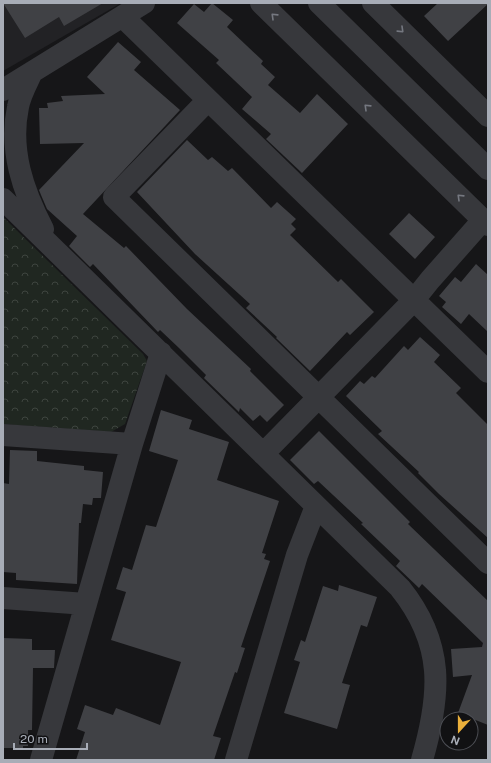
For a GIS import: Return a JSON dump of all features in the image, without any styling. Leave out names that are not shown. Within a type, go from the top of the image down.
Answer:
[{"type":"street","points":[[3,90],[144,3]]},
{"type":"street","points":[[261,3],[486,222],[430,280],[414,300],[263,454]]},
{"type":"street","points":[[319,3],[488,170]]},
{"type":"street","points":[[373,3],[488,116]]},
{"type":"street","points":[[123,17],[488,372]]},
{"type":"street","points":[[32,72],[18,106],[16,153],[21,179],[29,202],[51,245]]},
{"type":"street","points":[[208,101],[114,198],[319,396],[488,563]]},
{"type":"street","points":[[3,199],[400,588],[414,606],[423,621],[430,642],[436,680],[436,701],[431,731],[422,760]]},
{"type":"street","points":[[40,760],[132,444],[161,353]]},
{"type":"street","points":[[3,435],[132,444]]},
{"type":"street","points":[[236,760],[297,555],[316,506]]},
{"type":"street","points":[[3,598],[86,604]]},
{"type":"shaded area","points":[[3,3],[121,3],[3,71]]},
{"type":"green space","points":[[3,217],[143,354],[147,361],[125,424],[111,432],[3,424]]},
{"type":"building","points":[[3,3],[103,3],[64,26],[59,17],[25,38]]},
{"type":"building","points":[[212,3],[233,20],[227,27],[263,61],[261,64],[275,77],[268,85],[300,113],[317,94],[348,124],[302,173],[266,139],[271,134],[242,109],[252,97],[216,63],[219,60],[177,23],[194,4],[204,12]]},
{"type":"building","points":[[438,3],[488,4],[448,41],[424,16]]},
{"type":"building","points":[[118,42],[141,62],[134,70],[180,110],[83,214],[124,248],[126,246],[187,309],[251,369],[250,371],[284,405],[267,422],[260,415],[253,421],[240,408],[239,412],[204,378],[206,375],[160,330],[158,332],[93,264],[90,267],[69,246],[77,236],[47,209],[39,190],[84,143],[40,144],[39,108],[48,108],[47,103],[63,101],[61,96],[105,94],[87,77]]},
{"type":"building","points":[[187,140],[208,160],[212,157],[228,171],[232,168],[271,208],[277,202],[296,219],[291,224],[296,229],[290,235],[338,282],[341,279],[374,312],[350,335],[347,332],[310,371],[246,308],[250,304],[195,254],[137,192]]},
{"type":"building","points":[[409,213],[435,237],[415,259],[389,234]]},
{"type":"building","points":[[476,264],[488,275],[488,332],[469,314],[461,324],[442,307],[446,302],[439,296],[455,277],[461,282]]},
{"type":"building","points":[[420,337],[440,355],[434,362],[461,388],[456,393],[488,425],[488,538],[439,494],[418,473],[419,472],[378,434],[382,431],[346,396],[360,381],[364,384],[372,376],[375,378],[404,346],[408,350]]},
{"type":"building","points":[[161,410],[192,420],[189,429],[229,442],[217,480],[279,501],[262,553],[266,554],[264,559],[270,561],[241,647],[245,648],[237,673],[235,672],[213,736],[221,738],[214,760],[76,760],[85,732],[77,729],[85,705],[113,715],[116,708],[160,725],[181,662],[111,640],[126,592],[116,589],[123,567],[132,570],[146,525],[156,527],[178,460],[149,451]]},
{"type":"building","points":[[319,431],[410,522],[408,524],[488,601],[488,725],[479,721],[479,711],[459,711],[472,675],[453,677],[451,649],[482,647],[483,643],[422,584],[419,588],[396,566],[400,561],[361,524],[363,523],[318,481],[314,484],[290,460]]},
{"type":"building","points":[[10,450],[37,451],[37,461],[84,466],[84,470],[103,472],[101,498],[93,498],[92,505],[83,504],[81,523],[79,523],[77,584],[16,580],[16,573],[3,572],[3,483],[9,484]]},
{"type":"building","points":[[339,585],[377,597],[367,627],[361,625],[342,683],[350,685],[337,729],[284,713],[300,662],[294,660],[301,640],[305,642],[323,586],[338,591]]},
{"type":"building","points":[[3,638],[32,639],[32,650],[55,650],[54,668],[33,668],[32,730],[28,730],[28,746],[23,746],[23,748],[3,748]]}]
